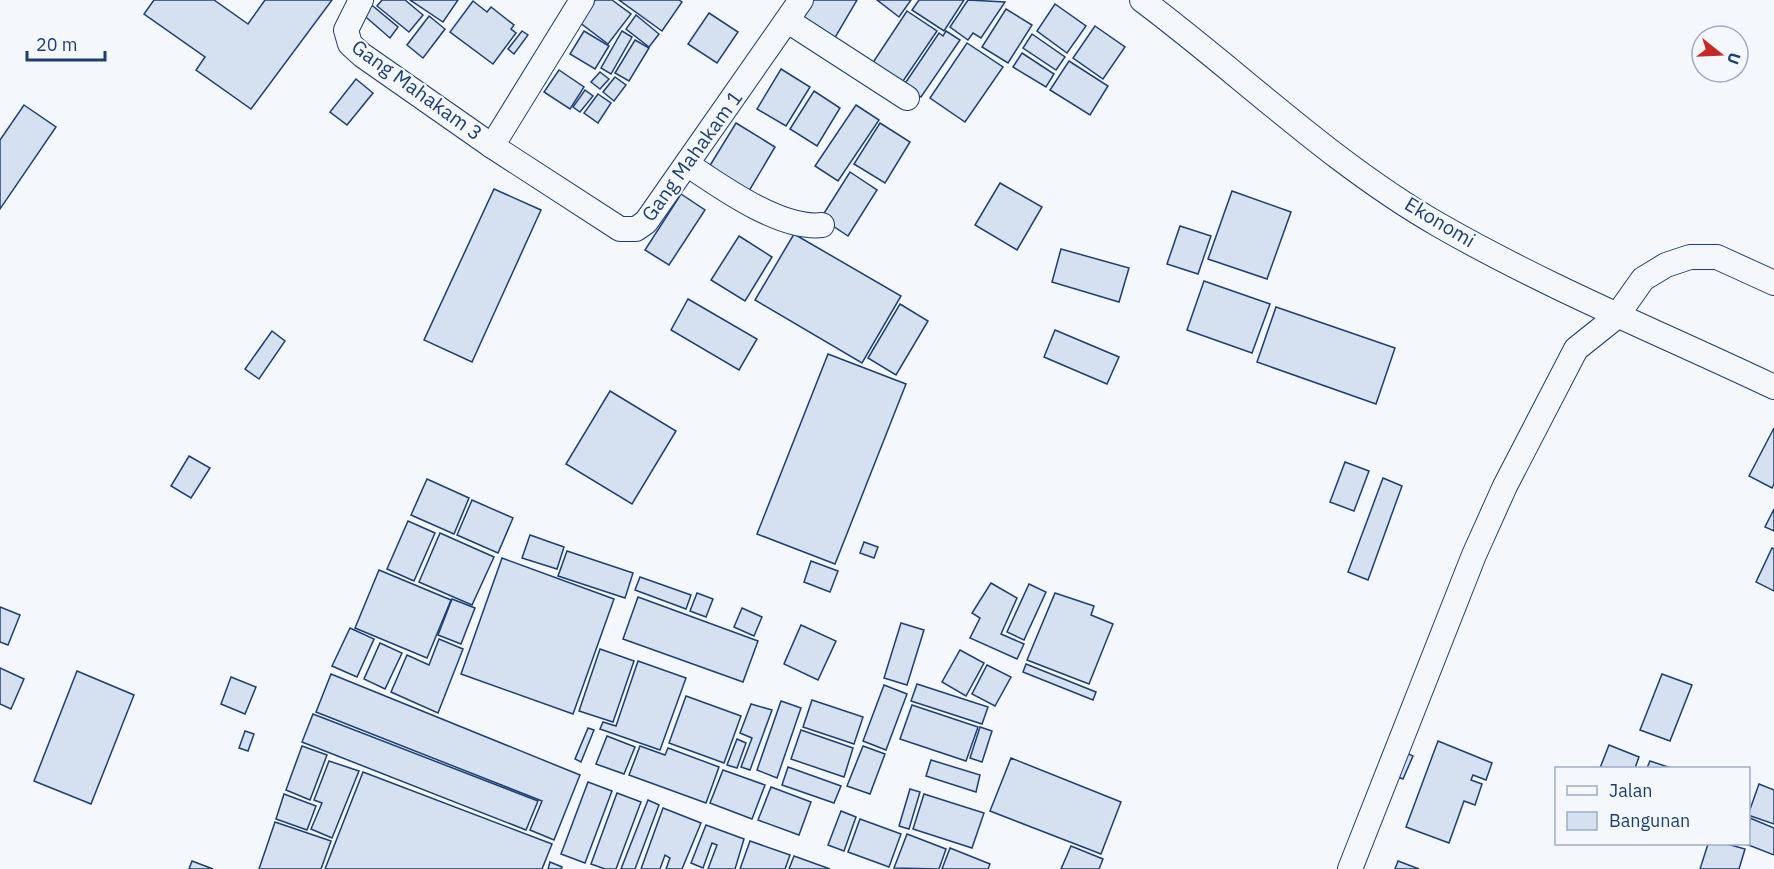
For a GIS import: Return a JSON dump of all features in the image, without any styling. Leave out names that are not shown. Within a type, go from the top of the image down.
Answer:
[{"type":"street","name":"Gang Mahakam 3","points":[[361,0],[346,30],[350,44],[492,146]]},
{"type":"street","points":[[492,146],[582,0]]},
{"type":"street","name":"Gang Mahakam 1","points":[[492,146],[620,229],[628,231],[646,222],[801,0]]},
{"type":"street","name":"Ekonomi","points":[[1142,0],[1305,132],[1438,224],[1616,317],[1676,341],[1774,387]]},
{"type":"street","points":[[788,21],[907,98]]},
{"type":"street","points":[[687,164],[717,185],[781,218],[798,224],[822,225]]},
{"type":"street","points":[[1350,869],[1394,752],[1505,486],[1576,349],[1616,317],[1643,279],[1666,265],[1690,257],[1717,257],[1774,283]]},
{"type":"building","points":[[154,0],[214,0],[248,24],[265,0],[332,0],[251,109],[196,70],[205,57],[144,14]]},
{"type":"building","points":[[382,0],[405,0],[423,15],[409,32],[377,6]]},
{"type":"building","points":[[410,0],[458,0],[443,22]]},
{"type":"building","points":[[595,0],[612,0],[631,14],[608,44],[579,22]]},
{"type":"building","points":[[619,0],[679,0],[682,2],[662,31]]},
{"type":"building","points":[[809,0],[857,0],[833,41],[798,20]]},
{"type":"building","points":[[877,0],[911,0],[899,17]]},
{"type":"building","points":[[919,0],[964,0],[944,31],[912,10]]},
{"type":"building","points":[[968,0],[1005,2],[981,38],[973,33],[968,40],[950,27]]},
{"type":"building","points":[[473,1],[487,12],[491,7],[514,25],[511,29],[516,33],[493,64],[450,32]]},
{"type":"building","points":[[368,2],[398,27],[390,38],[360,12]]},
{"type":"building","points":[[1055,4],[1086,26],[1067,53],[1037,31]]},
{"type":"building","points":[[1006,9],[1032,25],[1008,63],[982,47]]},
{"type":"building","points":[[907,11],[937,31],[897,90],[868,70]]},
{"type":"building","points":[[709,13],[738,32],[717,63],[688,44]]},
{"type":"building","points":[[636,15],[659,34],[649,47],[626,29]]},
{"type":"building","points":[[429,16],[445,29],[423,58],[407,45]]},
{"type":"building","points":[[1095,26],[1125,47],[1103,79],[1073,58]]},
{"type":"building","points":[[522,31],[528,35],[514,54],[508,49]]},
{"type":"building","points":[[584,31],[609,46],[595,69],[570,54]]},
{"type":"building","points":[[622,31],[632,37],[611,74],[601,68]]},
{"type":"building","points":[[946,31],[960,40],[921,97],[904,85],[939,33],[943,36]]},
{"type":"building","points":[[1032,34],[1065,57],[1056,70],[1023,48]]},
{"type":"building","points":[[635,40],[649,48],[629,81],[615,73]]},
{"type":"building","points":[[967,43],[1003,67],[965,122],[930,98]]},
{"type":"building","points":[[1022,53],[1054,74],[1046,87],[1013,67]]},
{"type":"building","points":[[1069,61],[1108,86],[1090,115],[1050,90]]},
{"type":"building","points":[[781,69],[810,87],[786,126],[757,109]]},
{"type":"building","points":[[559,70],[584,87],[570,109],[544,92]]},
{"type":"building","points":[[600,72],[609,79],[600,89],[591,82]]},
{"type":"building","points":[[615,77],[626,85],[614,101],[603,92]]},
{"type":"building","points":[[356,79],[373,93],[347,125],[330,112]]},
{"type":"building","points":[[585,90],[593,96],[580,112],[573,107]]},
{"type":"building","points":[[814,91],[840,108],[817,146],[790,129]]},
{"type":"building","points":[[598,94],[611,103],[598,123],[584,113]]},
{"type":"building","points":[[24,105],[56,127],[0,209],[0,140]]},
{"type":"building","points":[[856,105],[879,120],[838,181],[815,166]]},
{"type":"building","points":[[736,123],[775,147],[749,191],[709,167]]},
{"type":"building","points":[[880,123],[910,142],[885,183],[854,164]]},
{"type":"building","points":[[850,172],[877,190],[848,236],[821,218]]},
{"type":"building","points":[[1000,183],[1042,207],[1017,250],[975,225]]},
{"type":"building","points":[[494,189],[541,210],[472,362],[424,340]]},
{"type":"building","points":[[1232,191],[1291,212],[1267,279],[1208,259]]},
{"type":"building","points":[[681,194],[705,210],[669,265],[645,250]]},
{"type":"building","points":[[1180,226],[1211,236],[1198,274],[1167,264]]},
{"type":"building","points":[[794,234],[901,296],[862,363],[755,300]]},
{"type":"building","points":[[739,236],[772,257],[745,301],[711,280]]},
{"type":"building","points":[[1061,249],[1129,268],[1119,302],[1052,282]]},
{"type":"building","points":[[1204,281],[1270,304],[1252,353],[1187,330]]},
{"type":"building","points":[[688,299],[757,339],[739,370],[671,330]]},
{"type":"building","points":[[900,304],[928,321],[896,375],[868,358]]},
{"type":"building","points":[[1276,307],[1395,348],[1376,404],[1257,362]]},
{"type":"building","points":[[1055,330],[1119,357],[1107,384],[1044,357]]},
{"type":"building","points":[[272,331],[285,341],[259,379],[245,369]]},
{"type":"building","points":[[828,354],[906,384],[835,564],[757,534]]},
{"type":"building","points":[[610,391],[676,431],[632,504],[566,464]]},
{"type":"building","points":[[1774,428],[1774,484],[1772,488],[1749,476]]},
{"type":"building","points":[[189,456],[210,468],[191,498],[171,486]]},
{"type":"building","points":[[1345,462],[1369,471],[1354,511],[1330,502]]},
{"type":"building","points":[[1383,478],[1402,486],[1368,580],[1348,572]]},
{"type":"building","points":[[427,479],[469,498],[454,534],[411,515]]},
{"type":"building","points":[[472,500],[513,518],[498,553],[457,535]]},
{"type":"building","points":[[1774,509],[1774,531],[1765,527]]},
{"type":"building","points":[[408,521],[435,533],[414,581],[387,569]]},
{"type":"building","points":[[440,533],[494,557],[472,605],[419,582]]},
{"type":"building","points":[[530,535],[564,547],[557,569],[522,558]]},
{"type":"building","points":[[864,542],[878,547],[874,558],[860,553]]},
{"type":"building","points":[[1772,548],[1774,549],[1774,591],[1756,582]]},
{"type":"building","points":[[567,551],[633,573],[625,598],[558,576]]},
{"type":"building","points":[[502,558],[614,599],[573,714],[461,674]]},
{"type":"building","points":[[811,561],[838,571],[830,592],[804,582]]},
{"type":"building","points":[[379,570],[451,600],[427,658],[355,628]]},
{"type":"building","points":[[640,577],[691,595],[686,609],[635,590]]},
{"type":"building","points":[[991,583],[1017,598],[1001,634],[1024,644],[1017,659],[970,638],[980,618],[972,613]]},
{"type":"building","points":[[1029,584],[1046,592],[1024,640],[1007,632]]},
{"type":"building","points":[[697,593],[713,599],[706,617],[690,611]]},
{"type":"building","points":[[1055,593],[1094,606],[1091,615],[1113,624],[1089,684],[1027,660]]},
{"type":"building","points":[[638,597],[758,641],[743,682],[623,639]]},
{"type":"building","points":[[452,599],[475,608],[461,644],[438,635]]},
{"type":"building","points":[[0,607],[20,615],[8,645],[0,642]]},
{"type":"building","points":[[742,608],[762,617],[754,636],[734,627]]},
{"type":"building","points":[[901,623],[924,630],[907,685],[884,678]]},
{"type":"building","points":[[801,625],[836,641],[818,680],[784,664]]},
{"type":"building","points":[[350,628],[374,639],[357,677],[332,666]]},
{"type":"building","points":[[439,639],[463,649],[438,713],[391,692],[407,655],[429,665]]},
{"type":"building","points":[[380,643],[402,653],[385,689],[364,679]]},
{"type":"building","points":[[600,649],[634,661],[613,722],[579,711]]},
{"type":"building","points":[[960,650],[984,663],[966,696],[942,682]]},
{"type":"building","points":[[638,661],[686,678],[660,750],[600,729],[603,722],[616,726]]},
{"type":"building","points":[[1026,664],[1096,692],[1093,700],[1023,672]]},
{"type":"building","points":[[987,665],[1011,677],[995,706],[972,694]]},
{"type":"building","points":[[0,668],[24,679],[11,709],[0,704]]},
{"type":"building","points":[[77,671],[134,695],[91,804],[34,781]]},
{"type":"building","points":[[331,674],[580,775],[554,840],[530,830],[542,801],[316,712]]},
{"type":"building","points":[[1662,674],[1692,685],[1670,741],[1640,730]]},
{"type":"building","points":[[231,677],[256,687],[245,714],[221,704]]},
{"type":"building","points":[[917,684],[988,707],[982,724],[911,701]]},
{"type":"building","points":[[884,685],[907,694],[886,750],[863,741]]},
{"type":"building","points":[[686,696],[741,716],[724,763],[669,743]]},
{"type":"building","points":[[812,700],[863,717],[854,744],[803,727]]},
{"type":"building","points":[[781,701],[801,708],[777,778],[757,770]]},
{"type":"building","points":[[751,704],[772,710],[750,770],[741,767],[752,738],[740,733]]},
{"type":"building","points":[[912,705],[978,727],[966,761],[900,739]]},
{"type":"building","points":[[313,714],[538,801],[526,830],[302,742]]},
{"type":"building","points":[[980,727],[992,731],[982,762],[970,758]]},
{"type":"building","points":[[588,728],[594,730],[581,762],[575,759]]},
{"type":"building","points":[[801,730],[853,748],[844,777],[791,759]]},
{"type":"building","points":[[245,731],[254,734],[248,751],[239,748]]},
{"type":"building","points":[[607,736],[635,747],[624,774],[596,764]]},
{"type":"building","points":[[737,739],[746,743],[737,768],[727,765]]},
{"type":"building","points":[[1438,741],[1492,763],[1486,780],[1473,775],[1471,780],[1482,784],[1475,805],[1464,801],[1449,843],[1406,827]]},
{"type":"building","points":[[1609,745],[1639,757],[1635,767],[1600,767]]},
{"type":"building","points":[[302,746],[327,755],[310,800],[286,790]]},
{"type":"building","points":[[640,746],[665,755],[668,748],[719,767],[706,803],[629,775]]},
{"type":"building","points":[[863,746],[885,754],[870,794],[847,786]]},
{"type":"building","points":[[1400,750],[1413,756],[1403,779],[1391,774]]},
{"type":"building","points":[[1011,758],[1121,802],[1101,854],[990,811]]},
{"type":"building","points":[[931,760],[980,775],[976,792],[926,776]]},
{"type":"building","points":[[329,761],[359,771],[332,838],[311,829],[322,803],[314,800]]},
{"type":"building","points":[[1650,761],[1668,767],[1647,767]]},
{"type":"building","points":[[788,767],[841,786],[834,803],[782,785]]},
{"type":"building","points":[[723,770],[765,785],[752,819],[710,803]]},
{"type":"building","points":[[363,772],[552,844],[542,869],[325,869]]},
{"type":"building","points":[[588,782],[612,791],[585,863],[561,854]]},
{"type":"building","points":[[1759,784],[1774,790],[1774,824],[1750,816]]},
{"type":"building","points":[[771,787],[811,802],[799,835],[758,820]]},
{"type":"building","points":[[910,789],[920,792],[909,829],[899,826]]},
{"type":"building","points":[[617,793],[641,802],[616,869],[605,869],[591,864]]},
{"type":"building","points":[[284,794],[316,806],[307,830],[276,819]]},
{"type":"building","points":[[924,794],[984,813],[972,848],[913,829]]},
{"type":"building","points":[[648,800],[659,805],[635,869],[621,869]]},
{"type":"building","points":[[663,808],[701,823],[682,869],[666,869],[670,858],[665,855],[660,869],[641,869]]},
{"type":"building","points":[[841,811],[856,817],[844,851],[828,845]]},
{"type":"building","points":[[1750,818],[1774,828],[1774,855],[1749,845]]},
{"type":"building","points":[[860,819],[901,834],[889,867],[848,852]]},
{"type":"building","points":[[275,822],[331,841],[321,869],[259,869]]},
{"type":"building","points":[[706,825],[744,839],[735,869],[708,869],[717,845],[712,843],[703,868],[691,863]]},
{"type":"building","points":[[907,834],[946,849],[939,869],[894,868]]},
{"type":"building","points":[[750,841],[790,855],[785,869],[740,869]]},
{"type":"building","points":[[1708,845],[1731,845],[1745,849],[1739,869],[1700,869]]},
{"type":"building","points":[[1071,846],[1103,859],[1099,869],[1061,869]]},
{"type":"building","points":[[950,848],[990,864],[988,869],[942,869]]},
{"type":"building","points":[[794,856],[830,869],[789,869]]},
{"type":"building","points":[[192,861],[213,869],[189,869]]},
{"type":"building","points":[[1398,861],[1419,869],[1395,869]]},
{"type":"building","points":[[550,862],[562,867],[561,869],[548,869]]}]
